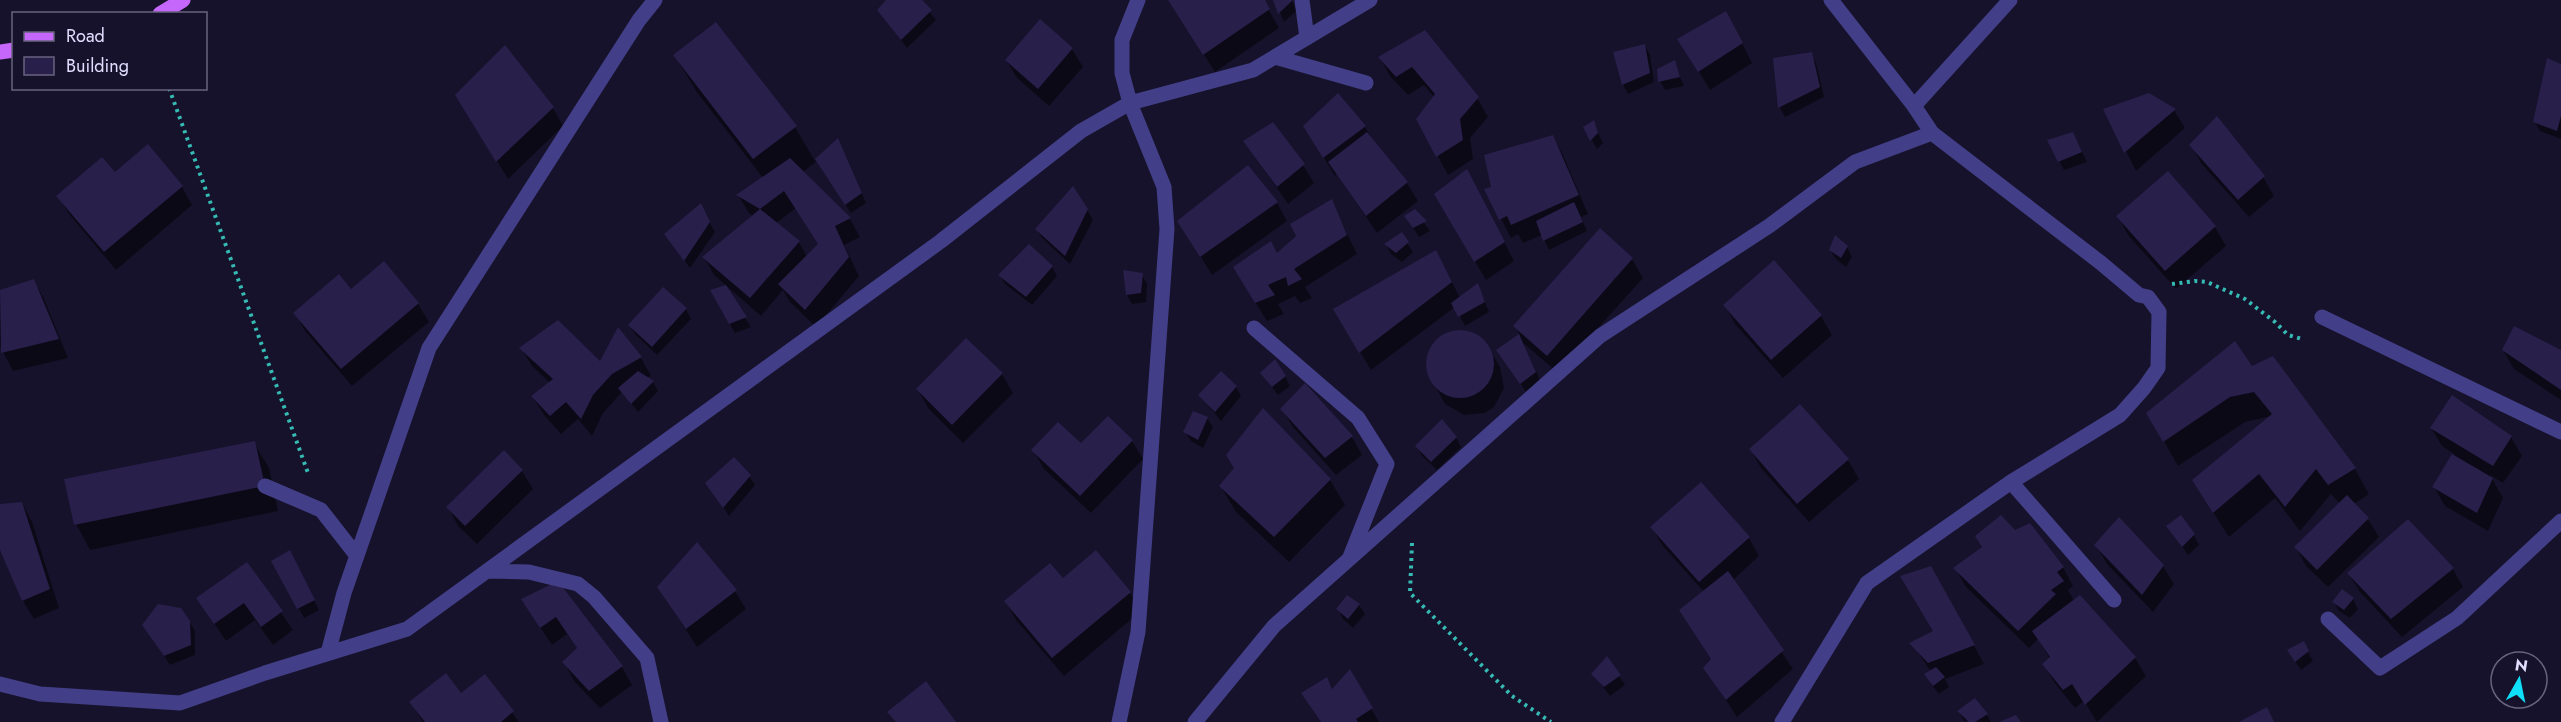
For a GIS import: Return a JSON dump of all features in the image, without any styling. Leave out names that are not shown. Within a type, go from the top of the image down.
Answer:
[{"type":"main road","points":[[163,12],[183,0]]},
{"type":"street","points":[[328,653],[344,593],[429,348],[639,20],[655,0]]},
{"type":"street","points":[[1119,722],[1138,632],[1167,228],[1164,187],[1130,103],[1122,74],[1122,40],[1138,0]]},
{"type":"street","points":[[1302,0],[1307,38]]},
{"type":"street","points":[[0,684],[40,694],[180,703],[407,629],[941,241],[1081,131],[1130,103],[1253,70],[1370,0]]},
{"type":"street","points":[[1782,722],[1867,583],[2011,482],[2120,415],[2158,369],[2159,312],[2148,297],[2139,296],[2101,263],[1932,133],[1914,106],[1831,0]]},
{"type":"street","points":[[1914,106],[2010,0]]},
{"type":"street","points":[[1275,57],[1366,83]]},
{"type":"street","points":[[1195,722],[1274,626],[1600,336],[1769,226],[1855,162],[1932,133]]},
{"type":"street","points":[[2322,317],[2561,432]]},
{"type":"street","points":[[1254,328],[1358,418],[1387,464],[1347,562]]},
{"type":"street","points":[[2011,482],[2114,600]]},
{"type":"street","points":[[265,486],[321,510],[357,556]]},
{"type":"street","points":[[2328,619],[2380,668],[2457,618],[2561,521]]},
{"type":"street","points":[[488,571],[528,572],[578,584],[594,597],[647,658],[661,722]]},
{"type":"path","points":[[170,90],[321,510]]},
{"type":"path","points":[[2148,297],[2162,287],[2177,283],[2207,282],[2245,299],[2288,335],[2302,339],[2309,335],[2322,317]]},
{"type":"path","points":[[1413,502],[1410,593],[1512,696],[1551,722]]},
{"type":"building","points":[[886,0],[922,0],[932,10],[901,40],[877,10]]},
{"type":"building","points":[[1168,0],[1265,0],[1270,9],[1203,55]]},
{"type":"building","points":[[1273,0],[1293,0],[1278,14]]},
{"type":"building","points":[[1726,11],[1743,43],[1698,72],[1677,39]]},
{"type":"building","points":[[1040,19],[1073,48],[1038,89],[1005,60]]},
{"type":"building","points":[[716,22],[797,126],[753,159],[673,55]]},
{"type":"building","points":[[1425,30],[1479,97],[1460,119],[1463,140],[1436,157],[1416,119],[1435,94],[1412,67],[1396,77],[1378,57]]},
{"type":"building","points":[[1645,44],[1650,73],[1622,85],[1613,52]]},
{"type":"building","points":[[505,45],[554,107],[496,162],[455,95]]},
{"type":"building","points":[[1812,52],[1820,87],[1778,108],[1773,58]]},
{"type":"building","points":[[2547,58],[2561,64],[2561,116],[2557,131],[2533,122]]},
{"type":"building","points":[[1675,60],[1680,77],[1658,82],[1657,69]]},
{"type":"building","points":[[1338,93],[1366,126],[1323,158],[1303,126]]},
{"type":"building","points":[[2149,93],[2176,109],[2124,153],[2103,109]]},
{"type":"building","points":[[2217,116],[2265,176],[2238,200],[2189,145]]},
{"type":"building","points":[[1594,120],[1598,133],[1590,141],[1583,127]]},
{"type":"building","points":[[1273,122],[1305,164],[1277,187],[1243,141]]},
{"type":"building","points":[[1367,132],[1408,182],[1366,216],[1328,162]]},
{"type":"building","points":[[2073,132],[2082,152],[2058,162],[2047,140]]},
{"type":"building","points":[[1553,135],[1579,195],[1511,225],[1507,216],[1499,220],[1484,189],[1491,187],[1484,155]]},
{"type":"building","points":[[838,138],[862,193],[845,205],[815,159]]},
{"type":"building","points":[[148,144],[183,186],[104,252],[56,196],[102,157],[115,172]]},
{"type":"building","points":[[790,158],[851,218],[835,226],[849,257],[805,310],[778,284],[818,244],[784,191],[760,209],[736,195]]},
{"type":"building","points":[[1248,165],[1278,202],[1200,257],[1177,221]]},
{"type":"building","points":[[1467,169],[1505,242],[1474,262],[1434,194]]},
{"type":"building","points":[[2168,171],[2216,226],[2165,271],[2116,216]]},
{"type":"building","points":[[1073,186],[1088,209],[1065,256],[1035,229]]},
{"type":"building","points":[[1332,199],[1347,235],[1294,269],[1302,279],[1288,286],[1286,277],[1268,285],[1275,295],[1255,303],[1233,267],[1271,241],[1277,253],[1296,236],[1290,224]]},
{"type":"building","points":[[1574,202],[1583,222],[1543,241],[1536,221]]},
{"type":"building","points":[[701,203],[710,222],[684,261],[664,234]]},
{"type":"building","points":[[760,209],[800,241],[750,298],[702,257]]},
{"type":"building","points":[[1415,209],[1427,221],[1413,228],[1404,216]]},
{"type":"building","points":[[1600,228],[1633,258],[1547,356],[1513,326]]},
{"type":"building","points":[[1402,232],[1409,242],[1396,253],[1384,244]]},
{"type":"building","points":[[1835,235],[1848,246],[1841,258],[1829,250]]},
{"type":"building","points":[[1029,244],[1053,266],[1026,297],[998,275]]},
{"type":"building","points":[[1436,250],[1452,282],[1359,353],[1333,309]]},
{"type":"building","points":[[1774,260],[1822,315],[1771,360],[1723,305]]},
{"type":"building","points":[[384,261],[419,303],[341,369],[293,313],[339,274],[351,289]]},
{"type":"building","points":[[1123,270],[1143,273],[1141,293],[1126,295]]},
{"type":"building","points":[[34,279],[59,339],[1,353],[0,290]]},
{"type":"building","points":[[1478,283],[1485,302],[1458,317],[1451,303]]},
{"type":"building","points":[[726,285],[747,317],[729,324],[710,290]]},
{"type":"building","points":[[663,287],[687,308],[652,347],[628,325]]},
{"type":"building","points":[[558,320],[600,361],[618,327],[642,357],[612,374],[593,395],[581,419],[566,402],[550,416],[531,396],[553,379],[519,348]]},
{"type":"building","points":[[2514,326],[2561,350],[2561,390],[2502,350]]},
{"type":"building","points":[[1460,330],[1473,332],[1484,340],[1492,351],[1494,364],[1492,377],[1484,388],[1473,396],[1460,398],[1447,396],[1436,388],[1428,377],[1426,364],[1428,351],[1436,340],[1447,332]]},
{"type":"building","points":[[1519,334],[1536,372],[1520,384],[1496,350]]},
{"type":"building","points":[[966,338],[1003,373],[952,425],[916,389]]},
{"type":"building","points":[[2235,341],[2252,366],[2273,356],[2356,468],[2328,485],[2316,469],[2285,507],[2259,474],[2213,513],[2192,480],[2272,414],[2254,392],[2230,397],[2163,442],[2146,413]]},
{"type":"building","points":[[1275,359],[1286,376],[1272,387],[1260,373]]},
{"type":"building","points":[[638,371],[654,381],[631,404],[618,388]]},
{"type":"building","points":[[1221,371],[1237,386],[1215,412],[1198,395]]},
{"type":"building","points":[[1305,383],[1353,436],[1325,458],[1280,409]]},
{"type":"building","points":[[2452,395],[2512,436],[2493,466],[2430,428]]},
{"type":"building","points":[[1800,404],[1849,459],[1797,504],[1749,449]]},
{"type":"building","points":[[1263,408],[1331,479],[1274,537],[1219,486],[1234,468],[1226,455]]},
{"type":"building","points":[[1193,411],[1208,417],[1198,440],[1183,432]]},
{"type":"building","points":[[1108,416],[1133,440],[1080,496],[1031,450],[1058,422],[1081,443]]},
{"type":"building","points":[[1442,419],[1457,437],[1431,462],[1415,446]]},
{"type":"building","points":[[255,441],[265,486],[74,525],[64,479]]},
{"type":"building","points":[[504,450],[523,470],[465,526],[446,507]]},
{"type":"building","points":[[2452,454],[2493,478],[2477,513],[2432,487]]},
{"type":"building","points":[[734,457],[751,475],[723,508],[705,483]]},
{"type":"building","points":[[1701,482],[1750,537],[1699,582],[1650,527]]},
{"type":"building","points":[[2347,495],[2369,518],[2317,570],[2294,547]]},
{"type":"building","points":[[22,502],[50,589],[22,601],[0,550],[0,504]]},
{"type":"building","points":[[2001,515],[2015,530],[2030,523],[2064,567],[2057,572],[2064,581],[2051,590],[2056,594],[2018,631],[1953,568],[1982,547],[1975,536]]},
{"type":"building","points":[[2181,515],[2195,534],[2182,547],[2166,526]]},
{"type":"building","points":[[2119,517],[2164,565],[2142,595],[2094,545]]},
{"type":"building","points":[[2408,519],[2454,568],[2391,619],[2347,573]]},
{"type":"building","points":[[697,542],[737,590],[686,629],[657,587]]},
{"type":"building","points":[[290,550],[315,600],[297,609],[271,561]]},
{"type":"building","points":[[1096,550],[1131,592],[1052,658],[1004,601],[1050,563],[1063,578]]},
{"type":"building","points":[[247,562],[283,611],[261,627],[244,603],[214,624],[196,598]]},
{"type":"building","points":[[1931,566],[1975,645],[1928,663],[1909,643],[1933,631],[1900,576]]},
{"type":"building","points":[[1728,571],[1784,650],[1726,700],[1703,668],[1711,659],[1679,610]]},
{"type":"building","points":[[558,581],[623,666],[589,691],[562,662],[577,648],[556,617],[540,628],[521,599]]},
{"type":"building","points":[[2342,589],[2354,598],[2344,610],[2332,602]]},
{"type":"building","points":[[1347,595],[1360,604],[1348,619],[1336,609]]},
{"type":"building","points":[[2080,595],[2136,657],[2085,705],[2072,684],[2063,690],[2042,664],[2050,657],[2032,631]]},
{"type":"building","points":[[158,604],[181,608],[190,621],[191,645],[164,656],[142,625]]},
{"type":"building","points":[[2304,641],[2309,651],[2295,662],[2287,650]]},
{"type":"building","points":[[1607,656],[1621,675],[1604,687],[1591,674]]},
{"type":"building","points":[[1936,667],[1945,677],[1933,686],[1924,674]]},
{"type":"building","points":[[1350,669],[1373,708],[1356,719],[1358,722],[1321,722],[1301,693],[1327,677],[1332,689]]},
{"type":"building","points":[[446,673],[461,693],[485,674],[514,711],[501,722],[425,722],[409,702]]},
{"type":"building","points":[[926,681],[956,722],[896,722],[887,712]]},
{"type":"building","points":[[1975,698],[1988,714],[1975,722],[1969,722],[1957,711]]},
{"type":"building","points":[[2267,707],[2274,722],[2239,722]]},
{"type":"building","points":[[2016,715],[2021,722],[1999,722]]}]
